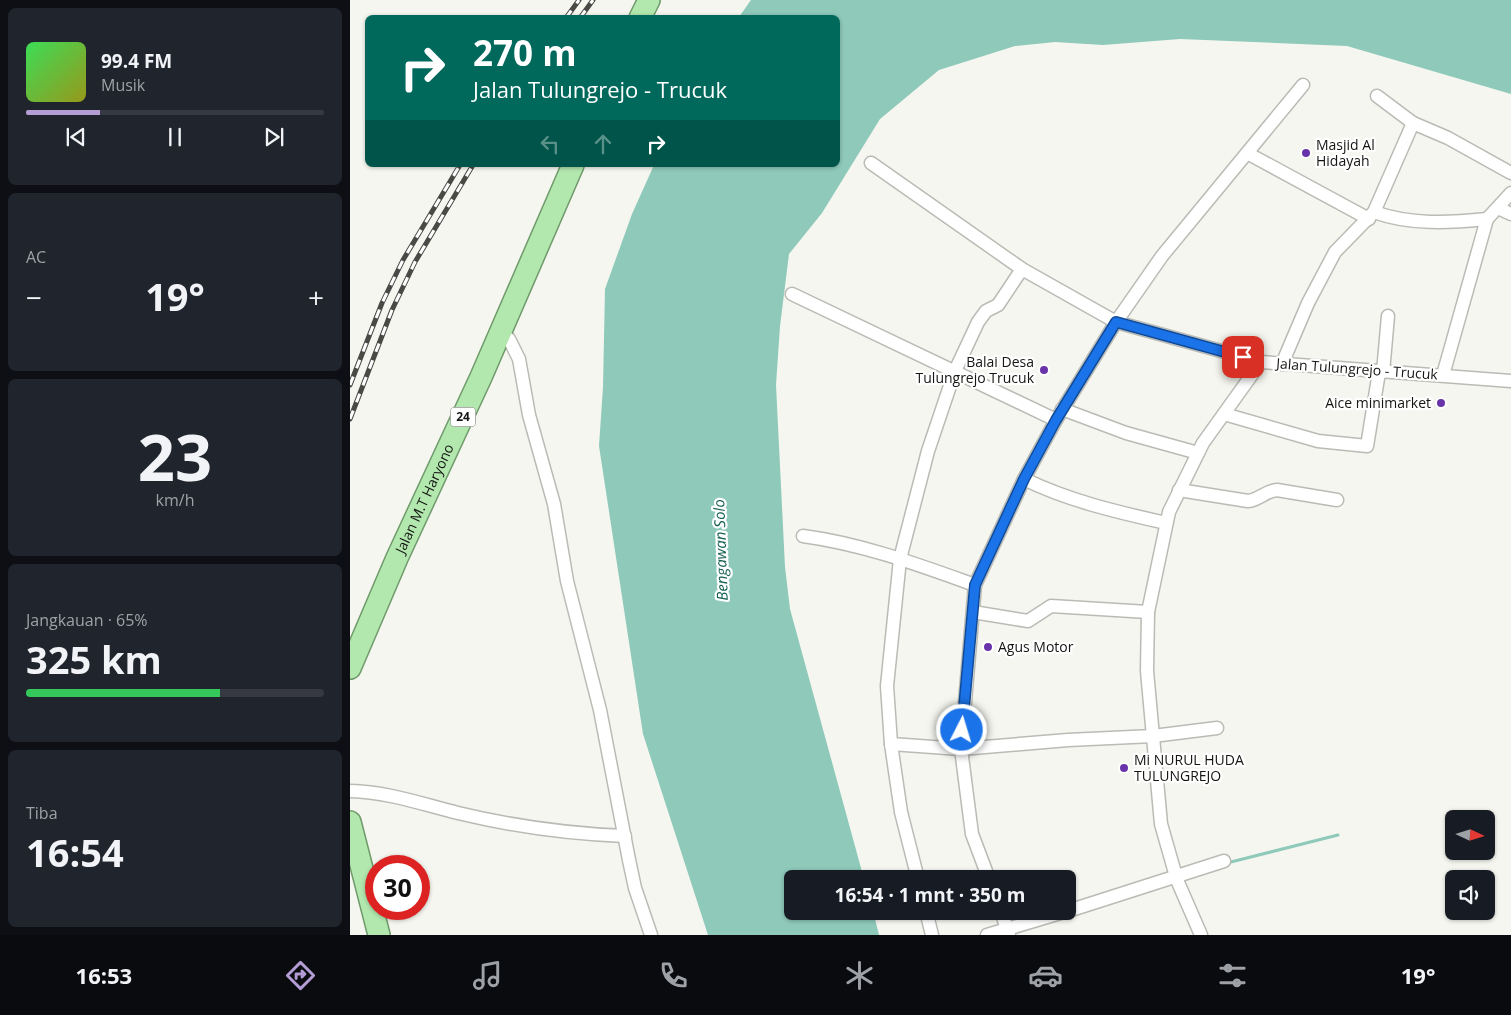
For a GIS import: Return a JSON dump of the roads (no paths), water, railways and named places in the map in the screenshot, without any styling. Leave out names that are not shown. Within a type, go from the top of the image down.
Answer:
[{"type":"highway","points":[[642,15],[649,0]]},
{"type":"highway","name":"Jalan M.T Haryono","points":[[350,668],[572,167]]},
{"type":"highway","points":[[350,822],[379,935]]},
{"type":"street","points":[[986,870],[972,834],[961,749],[975,585],[1024,479],[1059,415],[1116,322],[1162,256],[1303,85]]},
{"type":"street","points":[[1377,96],[1413,123],[1448,138],[1511,173]]},
{"type":"street","points":[[1282,364],[1308,303],[1335,252],[1371,216],[1413,123]]},
{"type":"street","points":[[1247,153],[1371,216],[1452,223],[1487,218]]},
{"type":"street","name":"Jalan Tulungrejo - Trucuk","points":[[871,163],[1022,269],[1116,322],[1261,362],[1511,381]]},
{"type":"street","points":[[1442,375],[1487,218],[1511,193]]},
{"type":"street","points":[[1498,208],[1511,214]]},
{"type":"street","points":[[916,870],[901,812],[891,744],[887,686],[900,559],[928,451],[955,372],[981,315],[986,310],[998,305],[1022,269]]},
{"type":"street","points":[[792,294],[955,372],[1059,415],[1198,452]]},
{"type":"street","points":[[1224,414],[1318,440],[1367,446],[1381,372],[1388,316]]},
{"type":"street","points":[[499,332],[510,339],[519,359],[529,415],[554,504],[567,581],[600,710],[635,888],[651,935]]},
{"type":"street","points":[[1201,935],[1176,876],[1161,824],[1147,671],[1148,612],[1166,523],[1179,490],[1198,452],[1261,362]]},
{"type":"street","points":[[1024,479],[1048,491],[1090,506],[1166,523]]},
{"type":"street","points":[[1179,490],[1248,501],[1254,500],[1269,491],[1277,490],[1337,500]]},
{"type":"street","points":[[803,536],[835,541],[900,559],[975,585]]},
{"type":"street","points":[[973,612],[1028,621],[1051,606],[1148,612]]},
{"type":"street","points":[[891,744],[961,749],[1068,740],[1153,736],[1217,728]]},
{"type":"street","points":[[350,791],[376,792],[458,813],[512,823],[592,835],[625,836]]},
{"type":"street","points":[[1076,908],[1224,861]]},
{"type":"street","points":[[928,920],[932,935]]},
{"type":"street","points":[[1003,920],[1008,932]]},
{"type":"street","points":[[987,935],[1008,932],[1042,920]]},
{"type":"water","name":"Bengawan Solo","points":[[751,0],[1511,0],[1511,94],[1347,46],[1180,39],[1103,45],[1055,42],[1015,46],[939,70],[880,119],[822,213],[789,254],[780,326],[776,385],[785,567],[790,609],[862,870],[784,870],[784,920],[875,920],[879,935],[708,935],[643,734],[599,446],[603,387],[605,289],[632,214],[653,167],[840,167],[840,15],[740,15]]},
{"type":"waterway","points":[[1227,863],[1338,835]]},
{"type":"railway","points":[[568,15],[579,0]]},
{"type":"railway","points":[[582,15],[593,0]]},
{"type":"railway","points":[[350,385],[382,303],[403,260],[459,167]]},
{"type":"railway","points":[[350,419],[392,310],[415,262],[472,167]]},
{"type":"place","name":"Masjid Al Hidayah","points":[[1306,153]]},
{"type":"place","name":"Balai Desa Tulungrejo Trucuk","points":[[1044,370]]},
{"type":"place","name":"Aice minimarket","points":[[1441,403]]},
{"type":"place","name":"Agus Motor","points":[[988,647]]},
{"type":"place","name":"Mi NURUL HUDA TULUNGREJO","points":[[1124,768]]}]
